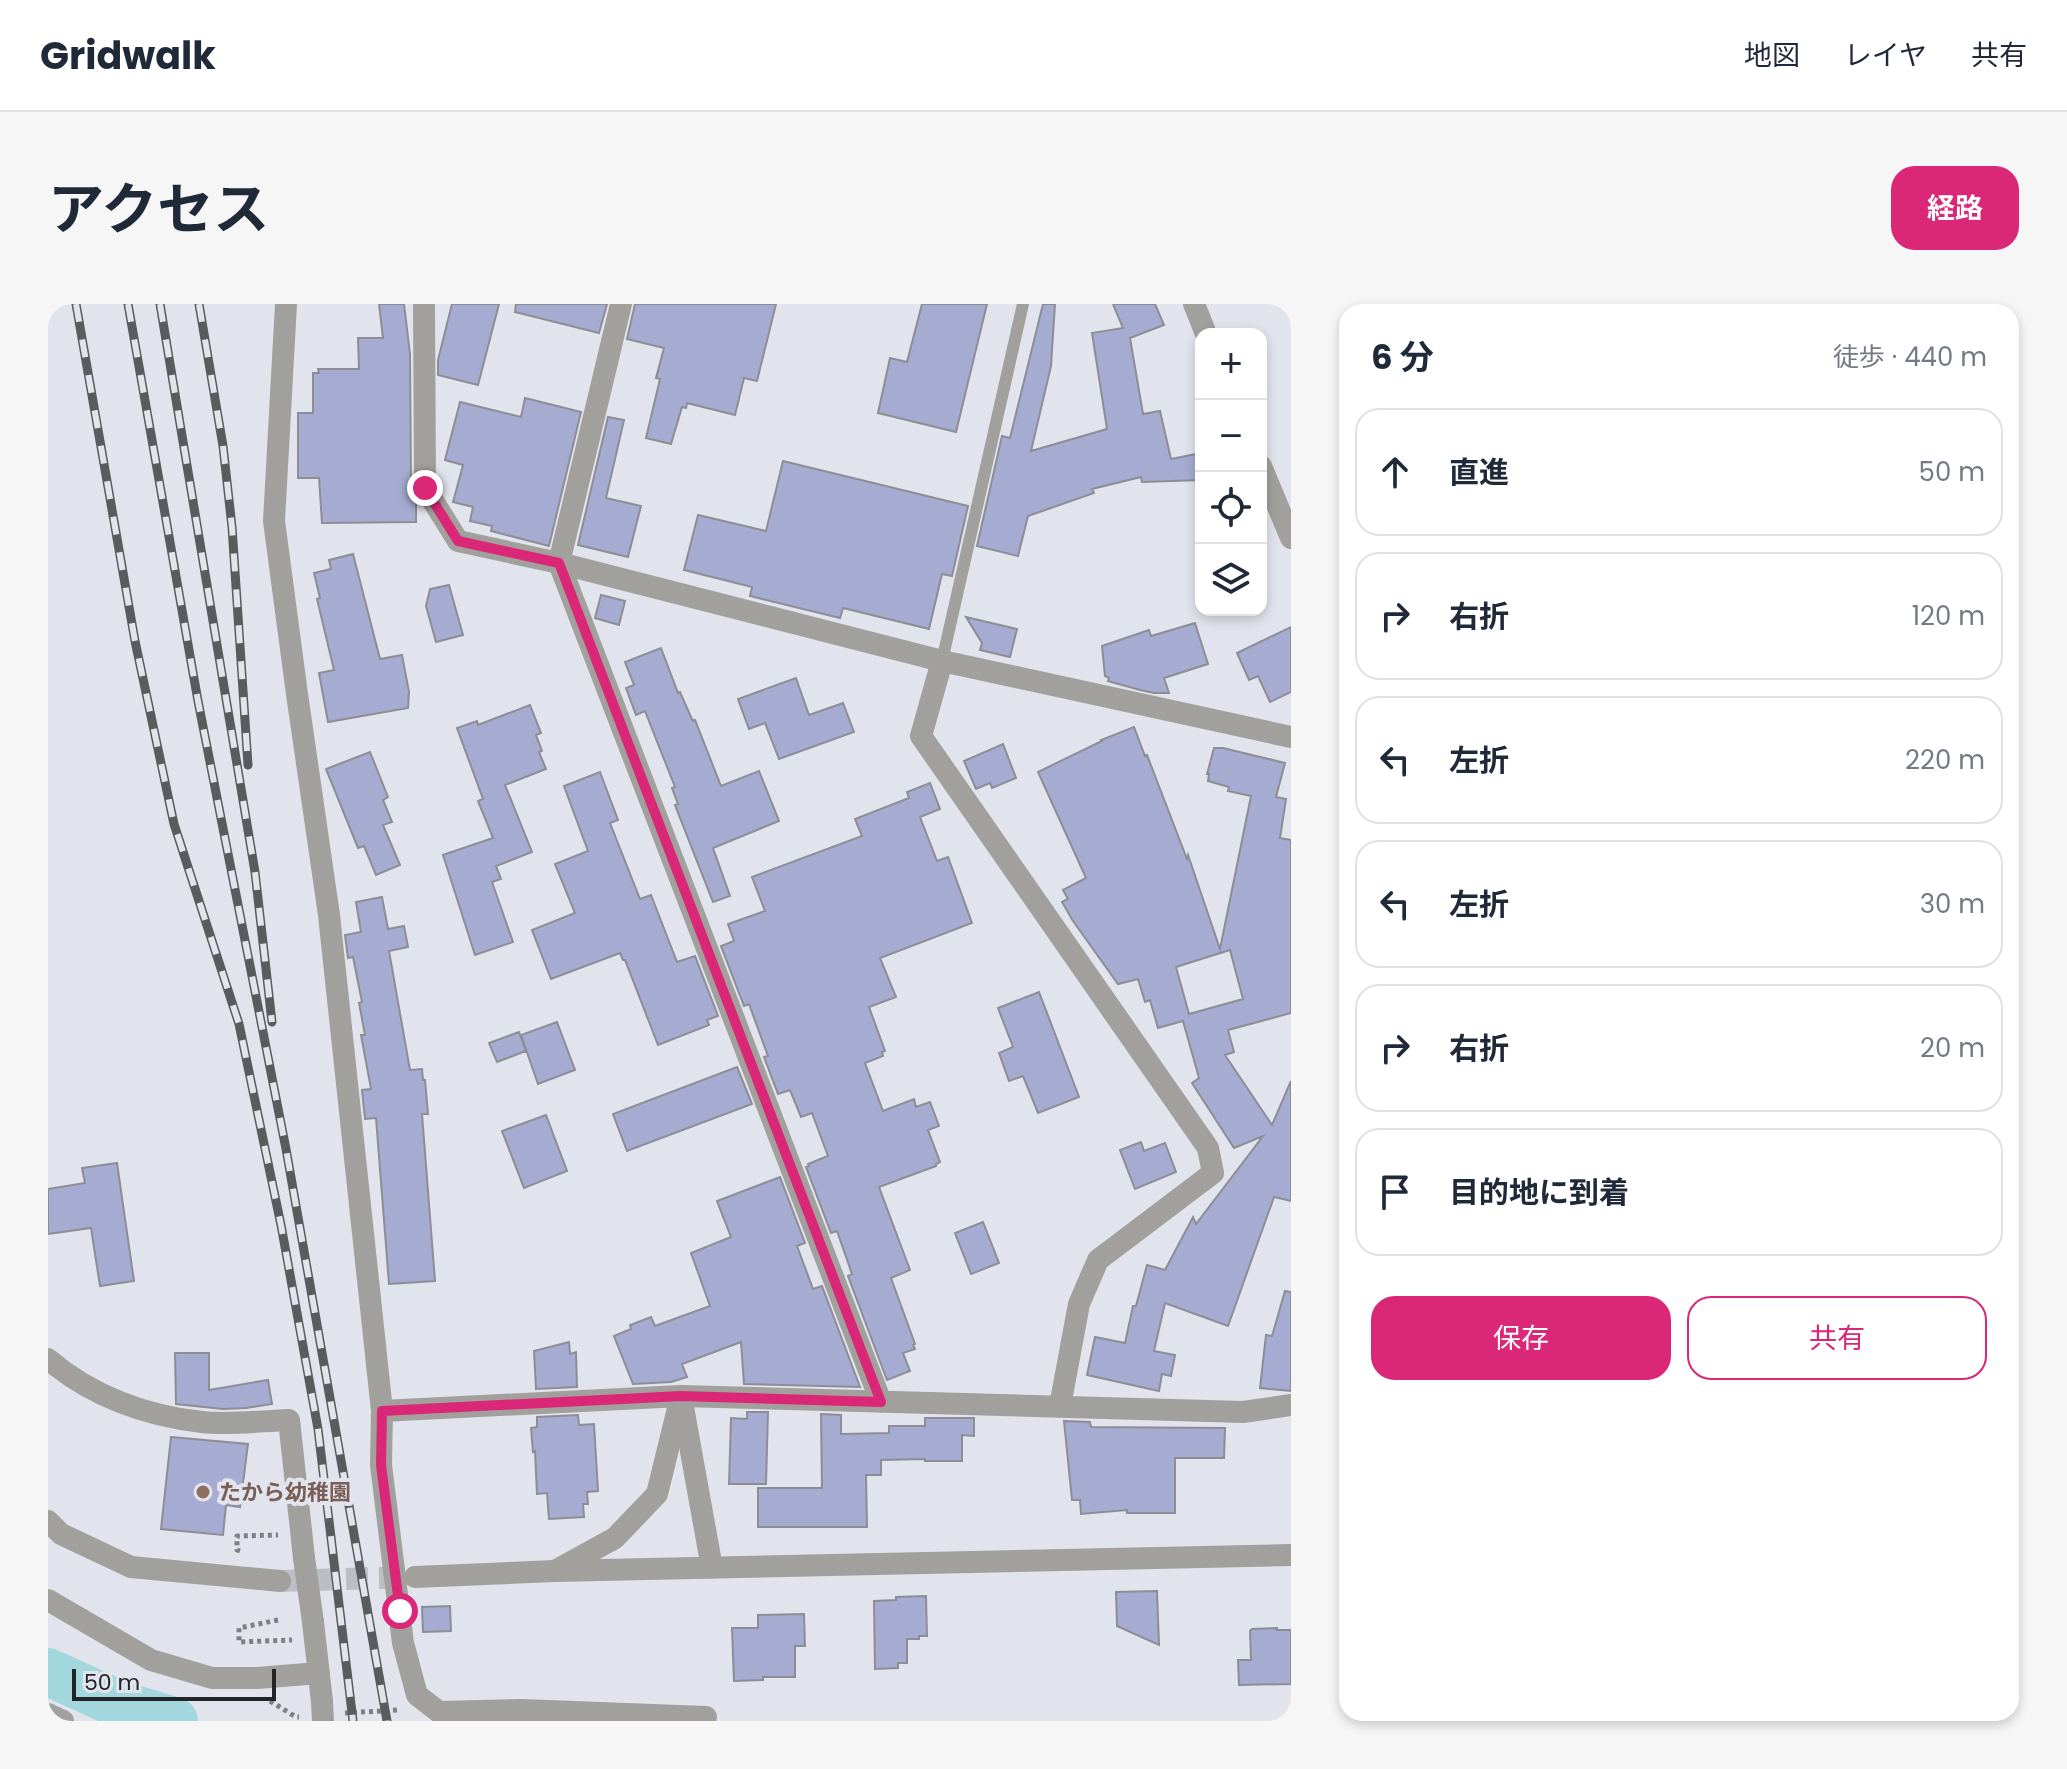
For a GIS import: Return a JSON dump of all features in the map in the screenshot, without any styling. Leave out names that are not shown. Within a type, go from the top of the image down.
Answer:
[{"type":"street","points":[[286,304],[274,521],[329,915],[382,1411],[381,1465],[403,1643],[417,1695],[439,1712],[521,1710],[604,1717],[706,1717]]},
{"type":"street","points":[[424,304],[425,488],[458,541],[559,563],[942,661],[1291,737]]},
{"type":"street","points":[[621,304],[559,563],[881,1402]]},
{"type":"street","points":[[1194,304],[1204,328]]},
{"type":"street","points":[[1264,472],[1291,538]]},
{"type":"street","points":[[942,661],[921,736],[1208,1148],[1213,1173],[1098,1260],[1079,1304],[1060,1406]]},
{"type":"street","points":[[48,1359],[99,1394],[140,1410],[203,1422],[289,1420],[323,1712]]},
{"type":"street","points":[[382,1411],[681,1396],[1243,1412],[1291,1405]]},
{"type":"street","points":[[681,1396],[712,1568]]},
{"type":"street","points":[[555,1571],[615,1538],[657,1494],[681,1396]]},
{"type":"street","points":[[48,1521],[61,1534],[131,1567],[280,1581]]},
{"type":"street","points":[[415,1577],[555,1571],[1291,1555]]},
{"type":"street","points":[[48,1600],[151,1660],[212,1678],[319,1673]]},
{"type":"street","points":[[48,1714],[63,1721]]},
{"type":"lane","points":[[942,661],[1023,304]]},
{"type":"path","points":[[248,1554],[237,1550],[237,1536],[301,1535]]},
{"type":"path","points":[[278,1620],[239,1628],[239,1642],[314,1631]]},
{"type":"building","points":[[379,304],[404,304],[410,354],[411,488],[416,500],[416,522],[322,523],[319,478],[298,478],[298,413],[313,413],[313,373],[319,373],[318,369],[359,369],[358,338],[383,338]]},
{"type":"building","points":[[452,304],[499,304],[478,385],[438,375],[438,360]]},
{"type":"building","points":[[516,304],[607,304],[599,333],[515,312]]},
{"type":"building","points":[[635,304],[776,304],[757,381],[744,378],[735,415],[687,403],[686,408],[682,407],[671,444],[646,438],[664,348],[627,339]]},
{"type":"building","points":[[922,304],[987,304],[956,432],[878,413],[890,358],[907,362]]},
{"type":"building","points":[[1043,304],[1055,304],[1051,366],[1031,451],[1107,429],[1092,333],[1123,328],[1113,304],[1155,304],[1164,325],[1130,338],[1143,414],[1160,411],[1171,459],[1195,454],[1195,480],[1142,482],[1141,477],[1092,489],[1094,493],[1028,516],[1018,556],[977,546],[1002,436],[1010,438]]},
{"type":"building","points":[[525,398],[581,412],[549,546],[491,531],[492,526],[470,521],[473,507],[453,502],[463,465],[445,460],[460,402],[521,417]]},
{"type":"building","points":[[608,417],[624,420],[606,498],[641,506],[628,557],[578,545]]},
{"type":"building","points":[[783,461],[968,506],[952,576],[942,574],[929,629],[843,608],[840,618],[750,596],[752,587],[684,570],[698,515],[766,531]]},
{"type":"building","points":[[353,554],[380,659],[402,655],[409,692],[408,708],[328,722],[319,673],[334,670],[314,573],[331,569],[329,560]]},
{"type":"building","points":[[449,585],[463,635],[436,642],[426,606],[430,589]]},
{"type":"building","points":[[601,595],[625,601],[619,625],[595,618]]},
{"type":"building","points":[[966,617],[1017,629],[1010,657],[980,650],[982,643]]},
{"type":"building","points":[[1195,623],[1208,664],[1164,678],[1169,693],[1154,693],[1108,681],[1102,646],[1149,630],[1151,636]]},
{"type":"building","points":[[1291,627],[1291,692],[1270,702],[1258,676],[1249,680],[1237,653]]},
{"type":"building","points":[[661,648],[678,693],[695,720],[721,786],[759,771],[779,821],[713,848],[730,896],[713,902],[675,805],[678,804],[672,788],[675,787],[645,711],[636,715],[626,688],[634,685],[625,662]]},
{"type":"building","points":[[796,678],[809,715],[843,703],[854,732],[779,759],[765,723],[749,729],[738,699]]},
{"type":"building","points":[[530,705],[541,733],[536,735],[546,769],[505,785],[532,852],[496,866],[501,879],[492,882],[513,942],[475,955],[443,855],[493,838],[478,801],[483,799],[457,728],[477,721],[478,725]]},
{"type":"building","points":[[1134,727],[1187,859],[1188,855],[1220,949],[1251,796],[1228,791],[1229,787],[1208,781],[1214,748],[1285,763],[1276,797],[1286,799],[1280,838],[1291,840],[1291,1013],[1228,1030],[1234,1052],[1225,1055],[1272,1125],[1291,1081],[1291,1201],[1274,1197],[1228,1326],[1165,1303],[1154,1351],[1175,1355],[1171,1376],[1162,1374],[1159,1391],[1087,1375],[1095,1337],[1125,1343],[1147,1265],[1165,1270],[1193,1217],[1196,1224],[1263,1136],[1234,1148],[1192,1083],[1199,1078],[1183,1021],[1158,1028],[1150,1000],[1145,1002],[1138,979],[1118,984],[1062,902],[1068,899],[1063,890],[1086,878],[1038,772]],"holes":[[[1230,950],[1243,999],[1189,1014],[1176,967]]]},
{"type":"building","points":[[1003,744],[1016,778],[992,788],[990,783],[976,789],[964,761]]},
{"type":"building","points":[[370,752],[388,797],[383,800],[392,822],[383,825],[400,865],[376,875],[364,846],[358,848],[326,769]]},
{"type":"building","points":[[600,772],[618,820],[610,823],[640,899],[651,895],[677,962],[695,956],[718,1016],[707,1020],[709,1025],[658,1045],[620,953],[551,979],[532,930],[575,913],[555,864],[588,851],[564,786]]},
{"type":"building","points":[[930,783],[940,809],[920,817],[937,861],[948,857],[972,923],[880,958],[896,997],[869,1007],[885,1051],[882,1052],[883,1056],[865,1063],[883,1111],[914,1099],[916,1107],[930,1102],[939,1126],[928,1130],[940,1162],[879,1187],[910,1270],[891,1278],[915,1344],[915,1349],[903,1353],[910,1371],[887,1380],[848,1276],[852,1274],[837,1231],[831,1233],[806,1167],[828,1156],[812,1113],[801,1117],[790,1090],[778,1094],[749,1004],[744,1006],[721,946],[734,941],[728,924],[765,911],[752,877],[862,836],[855,819],[909,798],[907,792]]},
{"type":"building","points":[[382,897],[388,929],[404,926],[408,947],[389,951],[410,1070],[422,1069],[425,1080],[428,1114],[422,1114],[435,1281],[389,1284],[376,1118],[365,1119],[362,1090],[371,1089],[361,1035],[365,1035],[359,1003],[362,1002],[353,957],[348,958],[345,935],[361,932],[356,902]]},
{"type":"building","points":[[1039,992],[1079,1097],[1038,1113],[1023,1076],[1009,1081],[999,1053],[1013,1047],[998,1008]]},
{"type":"building","points":[[557,1022],[575,1070],[538,1084],[521,1035]]},
{"type":"building","points":[[519,1032],[526,1051],[497,1062],[489,1043]]},
{"type":"building","points":[[737,1067],[752,1104],[627,1151],[613,1114]]},
{"type":"building","points":[[546,1115],[567,1171],[524,1188],[502,1131]]},
{"type":"building","points":[[1141,1142],[1144,1151],[1165,1143],[1176,1172],[1135,1189],[1120,1150]]},
{"type":"building","points":[[117,1163],[134,1281],[100,1286],[91,1228],[48,1234],[48,1189],[85,1183],[82,1168]]},
{"type":"building","points":[[780,1177],[805,1243],[797,1246],[813,1289],[822,1286],[860,1387],[744,1384],[741,1342],[682,1364],[687,1377],[671,1382],[633,1384],[614,1336],[631,1329],[630,1325],[651,1317],[655,1326],[710,1306],[691,1253],[731,1237],[717,1201]]},
{"type":"building","points":[[983,1222],[999,1263],[971,1274],[955,1233]]},
{"type":"building","points":[[1285,1291],[1291,1292],[1291,1391],[1260,1388],[1266,1335],[1272,1336]]},
{"type":"building","points":[[569,1342],[570,1354],[576,1352],[577,1387],[536,1389],[534,1351]]},
{"type":"building","points":[[175,1353],[209,1353],[209,1390],[268,1380],[272,1404],[223,1409],[176,1404]]},
{"type":"building","points":[[747,1412],[768,1412],[766,1484],[729,1484],[731,1418],[747,1419]]},
{"type":"building","points":[[821,1414],[841,1415],[841,1434],[889,1433],[889,1426],[925,1426],[925,1418],[974,1418],[974,1436],[962,1435],[962,1461],[881,1460],[881,1475],[866,1475],[867,1527],[758,1527],[758,1488],[822,1488]]},
{"type":"building","points":[[578,1415],[579,1425],[594,1424],[598,1491],[587,1492],[588,1504],[583,1504],[584,1517],[549,1519],[547,1493],[537,1494],[531,1428],[537,1427],[537,1417]]},
{"type":"building","points":[[1064,1421],[1090,1422],[1091,1427],[1225,1428],[1224,1458],[1175,1458],[1175,1513],[1127,1513],[1127,1510],[1081,1514],[1080,1500],[1072,1500]]},
{"type":"building","name":"たから幼稚園","points":[[171,1437],[248,1444],[240,1507],[226,1505],[223,1535],[161,1529]]},
{"type":"building","points":[[1157,1591],[1159,1645],[1117,1626],[1116,1592]]},
{"type":"building","points":[[926,1596],[927,1636],[907,1639],[907,1663],[898,1663],[898,1668],[875,1669],[874,1601]]},
{"type":"building","points":[[450,1606],[451,1631],[423,1632],[422,1607]]},
{"type":"building","points":[[804,1614],[805,1646],[795,1646],[795,1677],[734,1681],[732,1628],[758,1628],[758,1615]]},
{"type":"building","points":[[1291,1630],[1291,1684],[1239,1685],[1238,1660],[1251,1660],[1250,1631]]},
{"type":"waterway","points":[[48,1672],[121,1705],[174,1721]]},
{"type":"tunnel","points":[[280,1581],[411,1577]]},
{"type":"railway","points":[[76,304],[135,641],[174,824],[239,1024],[281,1225],[318,1429],[353,1721]]},
{"type":"railway","points":[[128,304],[198,701],[286,1149],[387,1721]]},
{"type":"railway","points":[[160,304],[255,872],[272,1022]]},
{"type":"railway","points":[[199,304],[223,446],[232,527],[248,765]]},
{"type":"place","name":"たから幼稚園","points":[[203,1492]]},
{"type":"route","points":[[400,1611],[381,1465],[382,1411],[681,1396],[881,1402],[559,563],[458,541],[425,488]]}]
